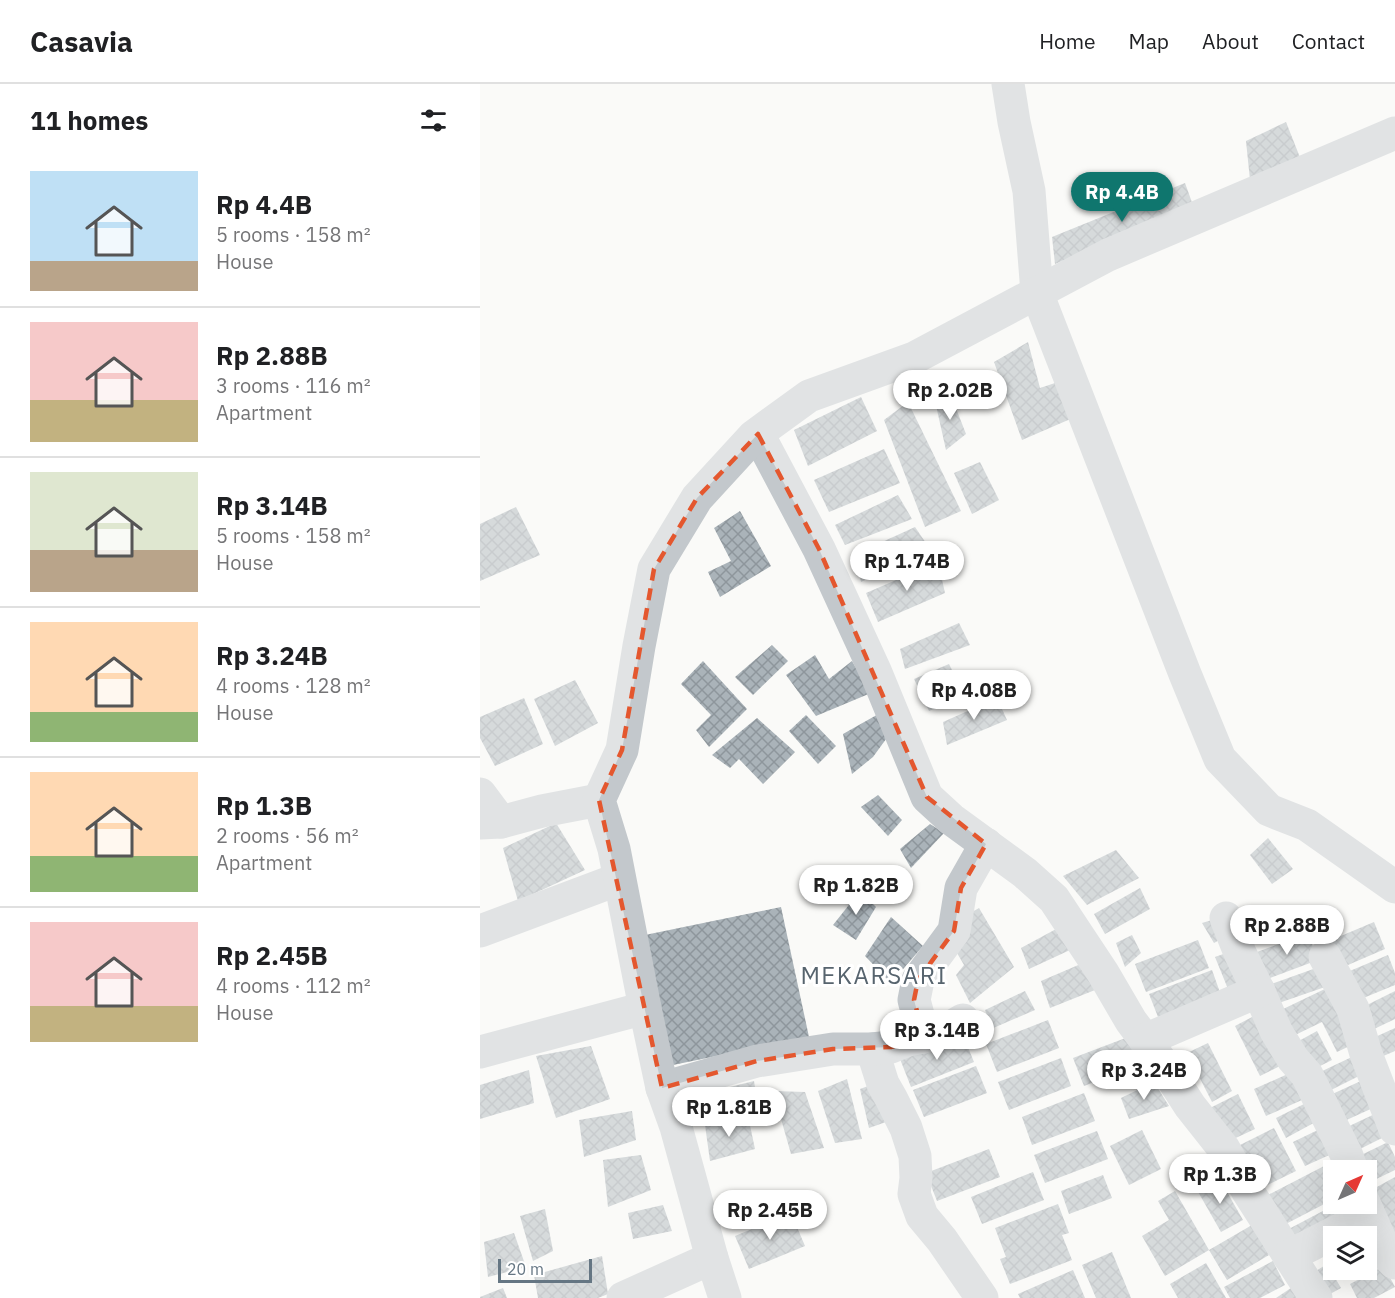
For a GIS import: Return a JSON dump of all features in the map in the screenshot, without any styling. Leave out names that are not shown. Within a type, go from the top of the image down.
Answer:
[{"type":"street","points":[[1008,84],[1029,191],[1037,293],[1176,652],[1220,759],[1269,810],[1307,825],[1395,887]]},
{"type":"street","points":[[725,1298],[676,1127],[662,1088],[614,849],[599,800],[622,750],[654,569],[697,498],[758,434],[809,396],[915,358],[1108,255],[1395,133]]},
{"type":"street","points":[[758,434],[819,549],[876,673],[927,797],[951,819],[1025,873],[1054,898],[1131,1021],[1190,1106],[1224,1149],[1247,1190],[1316,1298]]},
{"type":"street","points":[[480,794],[490,823],[599,800]]},
{"type":"street","points":[[924,1037],[914,1000],[918,980],[954,931],[961,888],[986,844]]},
{"type":"street","points":[[480,931],[620,879]]},
{"type":"street","points":[[1226,918],[1276,1031],[1293,1059],[1308,1075],[1348,1160]]},
{"type":"street","points":[[1325,957],[1382,1061],[1395,1130]]},
{"type":"street","points":[[1145,1040],[1259,992]]},
{"type":"street","points":[[480,1053],[645,1008]]},
{"type":"street","points":[[662,1088],[757,1061],[833,1049],[872,1050],[891,1047],[948,1029],[963,1020]]},
{"type":"street","points":[[872,1050],[883,1084],[906,1128],[915,1156],[914,1194],[922,1216],[942,1240],[982,1298]]},
{"type":"street","points":[[1289,1256],[1358,1214]]},
{"type":"street","points":[[1368,1214],[1387,1255],[1395,1263]]},
{"type":"street","points":[[624,1298],[712,1258]]},
{"type":"highlighted area","points":[[758,434],[819,549],[927,797],[986,844],[961,888],[954,931],[918,980],[914,1000],[924,1037],[891,1047],[833,1049],[757,1061],[662,1088],[599,800],[622,750],[654,569],[697,498]]},
{"type":"building","points":[[1286,122],[1301,160],[1250,180],[1246,141]]},
{"type":"building","points":[[1185,183],[1194,208],[1055,264],[1052,237]]},
{"type":"building","points":[[1028,342],[1040,388],[1058,382],[1075,417],[1022,440],[994,362]]},
{"type":"building","points":[[950,393],[966,434],[946,450],[935,401]]},
{"type":"building","points":[[861,397],[877,431],[808,466],[794,430]]},
{"type":"building","points":[[908,402],[961,511],[925,527],[884,420]]},
{"type":"building","points":[[884,449],[900,483],[829,512],[814,480]]},
{"type":"building","points":[[980,462],[999,500],[972,514],[954,473]]},
{"type":"building","points":[[898,495],[912,519],[845,545],[835,525]]},
{"type":"building","points":[[516,507],[540,555],[480,581],[480,524]]},
{"type":"building","points":[[740,511],[771,566],[720,597],[708,572],[731,561],[714,528]]},
{"type":"building","points":[[915,527],[930,549],[861,582],[856,554]]},
{"type":"building","points":[[938,562],[945,593],[878,622],[866,593]]},
{"type":"building","points":[[959,623],[970,645],[905,669],[900,649]]},
{"type":"building","points":[[772,645],[788,661],[753,695],[735,677]]},
{"type":"building","points":[[815,655],[829,679],[852,661],[871,693],[816,716],[786,675]]},
{"type":"building","points":[[703,661],[747,709],[709,747],[696,730],[711,715],[681,684]]},
{"type":"building","points":[[949,664],[965,696],[929,711],[914,679]]},
{"type":"building","points":[[575,680],[598,723],[555,746],[534,699]]},
{"type":"building","points":[[524,698],[543,744],[495,766],[480,738],[480,717]]},
{"type":"building","points":[[997,698],[1007,720],[947,745],[943,722]]},
{"type":"building","points":[[882,712],[889,735],[873,757],[852,774],[843,734]]},
{"type":"building","points":[[806,715],[836,746],[818,764],[789,731]]},
{"type":"building","points":[[757,718],[795,752],[763,784],[739,759],[730,768],[712,755]]},
{"type":"building","points":[[878,795],[902,820],[888,836],[861,807]]},
{"type":"building","points":[[556,823],[585,870],[518,901],[503,848]]},
{"type":"building","points":[[930,824],[944,833],[911,868],[900,849]]},
{"type":"building","points":[[1268,838],[1293,869],[1272,884],[1250,855]]},
{"type":"building","points":[[1116,850],[1139,878],[1087,905],[1063,876]]},
{"type":"building","points":[[1140,888],[1150,909],[1105,934],[1094,914]]},
{"type":"building","points":[[860,891],[876,907],[856,940],[833,925]]},
{"type":"building","points":[[781,907],[809,1037],[673,1065],[645,935]]},
{"type":"building","points":[[979,908],[1014,967],[970,1003],[956,975],[964,965],[943,929]]},
{"type":"building","points":[[891,917],[923,946],[891,983],[865,956]]},
{"type":"building","points":[[1212,920],[1223,938],[1214,943],[1202,923]]},
{"type":"building","points":[[1374,922],[1385,949],[1341,968],[1329,941]]},
{"type":"building","points":[[1058,928],[1070,950],[1029,969],[1021,948]]},
{"type":"building","points":[[1308,933],[1318,960],[1267,979],[1257,952]]},
{"type":"building","points":[[1132,935],[1141,953],[1125,967],[1116,943]]},
{"type":"building","points":[[1198,940],[1209,968],[1146,992],[1135,964]]},
{"type":"building","points":[[1229,952],[1238,986],[1228,989],[1215,957]]},
{"type":"building","points":[[1388,955],[1395,973],[1395,985],[1356,1001],[1345,973]]},
{"type":"building","points":[[1083,963],[1095,990],[1050,1008],[1041,981]]},
{"type":"building","points":[[1319,967],[1325,987],[1273,1005],[1266,986]]},
{"type":"building","points":[[1212,970],[1222,998],[1160,1022],[1149,994]]},
{"type":"building","points":[[1329,987],[1356,1043],[1337,1052],[1322,1022],[1291,1037],[1279,1011]]},
{"type":"building","points":[[1025,991],[1035,1010],[991,1029],[985,1010]]},
{"type":"building","points":[[1395,991],[1395,1019],[1372,1030],[1361,1008]]},
{"type":"building","points":[[1254,1016],[1280,1066],[1260,1076],[1235,1026]]},
{"type":"building","points":[[1048,1020],[1059,1048],[997,1072],[986,1044]]},
{"type":"building","points":[[1395,1028],[1395,1051],[1381,1057],[1373,1038]]},
{"type":"building","points":[[1317,1031],[1332,1060],[1312,1070],[1297,1042]]},
{"type":"building","points":[[1136,1034],[1147,1062],[1084,1086],[1073,1058]]},
{"type":"building","points":[[963,1035],[974,1062],[911,1087],[900,1059]]},
{"type":"building","points":[[1208,1043],[1232,1091],[1212,1102],[1187,1053]]},
{"type":"building","points":[[591,1046],[610,1099],[556,1118],[536,1056]]},
{"type":"building","points":[[1356,1055],[1365,1073],[1325,1093],[1316,1074]]},
{"type":"building","points":[[1061,1058],[1071,1086],[1009,1110],[998,1082]]},
{"type":"building","points":[[976,1066],[987,1093],[924,1117],[913,1090]]},
{"type":"building","points":[[529,1070],[534,1103],[480,1119],[480,1085]]},
{"type":"building","points":[[1290,1073],[1302,1100],[1266,1116],[1254,1089]]},
{"type":"building","points":[[847,1079],[862,1139],[835,1143],[818,1091]]},
{"type":"building","points":[[1363,1080],[1375,1107],[1340,1123],[1328,1096]]},
{"type":"building","points":[[754,1081],[758,1106],[731,1112],[722,1089]]},
{"type":"building","points":[[1154,1082],[1169,1106],[1129,1119],[1121,1098]]},
{"type":"building","points":[[871,1085],[886,1122],[869,1128],[860,1089]]},
{"type":"building","points":[[773,1091],[805,1092],[824,1148],[791,1154]]},
{"type":"building","points":[[1084,1093],[1095,1121],[1032,1145],[1022,1117]]},
{"type":"building","points":[[1238,1094],[1255,1129],[1227,1142],[1210,1108]]},
{"type":"building","points":[[1312,1100],[1321,1119],[1286,1138],[1276,1118]]},
{"type":"building","points":[[632,1111],[636,1140],[584,1157],[579,1120]]},
{"type":"building","points":[[1379,1112],[1390,1134],[1354,1152],[1343,1129]]},
{"type":"building","points":[[748,1116],[755,1149],[710,1161],[705,1125]]},
{"type":"building","points":[[1324,1127],[1336,1152],[1305,1166],[1293,1142]]},
{"type":"building","points":[[1274,1128],[1296,1171],[1257,1190],[1236,1147]]},
{"type":"building","points":[[1142,1130],[1161,1169],[1129,1185],[1110,1146]]},
{"type":"building","points":[[1097,1131],[1108,1159],[1045,1183],[1034,1155]]},
{"type":"building","points":[[1388,1142],[1395,1157],[1395,1170],[1377,1179],[1377,1160],[1353,1159]]},
{"type":"building","points":[[989,1149],[1000,1177],[937,1201],[926,1173]]},
{"type":"building","points":[[641,1155],[651,1190],[608,1207],[603,1160]]},
{"type":"building","points":[[1323,1167],[1323,1205],[1280,1227],[1264,1197]]},
{"type":"building","points":[[1033,1172],[1044,1200],[982,1224],[971,1197]]},
{"type":"building","points":[[1103,1175],[1112,1198],[1069,1214],[1061,1191]]},
{"type":"building","points":[[1395,1177],[1395,1246],[1377,1213],[1377,1187]]},
{"type":"building","points":[[1219,1178],[1243,1220],[1221,1232],[1197,1190]]},
{"type":"building","points":[[1175,1191],[1209,1250],[1165,1276],[1142,1236],[1169,1220],[1158,1201]]},
{"type":"building","points":[[1058,1204],[1069,1233],[1062,1235],[1072,1260],[1010,1284],[1000,1259],[1006,1257],[995,1228]]},
{"type":"building","points":[[663,1205],[672,1231],[633,1239],[628,1213]]},
{"type":"building","points":[[545,1209],[553,1251],[533,1261],[520,1216]]},
{"type":"building","points":[[1323,1211],[1323,1214],[1354,1214],[1330,1226],[1323,1226],[1323,1230],[1293,1245],[1285,1231]]},
{"type":"building","points":[[791,1213],[805,1246],[749,1269],[735,1236]]},
{"type":"building","points":[[1252,1225],[1269,1255],[1227,1280],[1209,1250]]},
{"type":"building","points":[[514,1233],[526,1267],[488,1277],[484,1242]]},
{"type":"building","points":[[1112,1252],[1131,1298],[1096,1298],[1082,1265]]},
{"type":"building","points":[[602,1256],[608,1294],[598,1298],[538,1298],[534,1275]]},
{"type":"building","points":[[1273,1261],[1285,1285],[1260,1298],[1230,1298],[1224,1287]]},
{"type":"building","points":[[1206,1263],[1226,1298],[1178,1298],[1170,1284]]},
{"type":"building","points":[[1384,1266],[1395,1287],[1374,1298],[1357,1298],[1350,1284],[1358,1280],[1377,1280],[1377,1270]]},
{"type":"building","points":[[1323,1267],[1323,1280],[1336,1280],[1341,1288],[1330,1294],[1316,1271]]},
{"type":"building","points":[[1073,1270],[1085,1298],[1020,1298],[1018,1294]]},
{"type":"building","points":[[503,1288],[507,1298],[480,1298],[480,1297]]},
{"type":"building","points":[[1291,1288],[1297,1298],[1276,1298]]},
{"type":"district","name":"MEKARSARI","points":[[874,976]]}]
